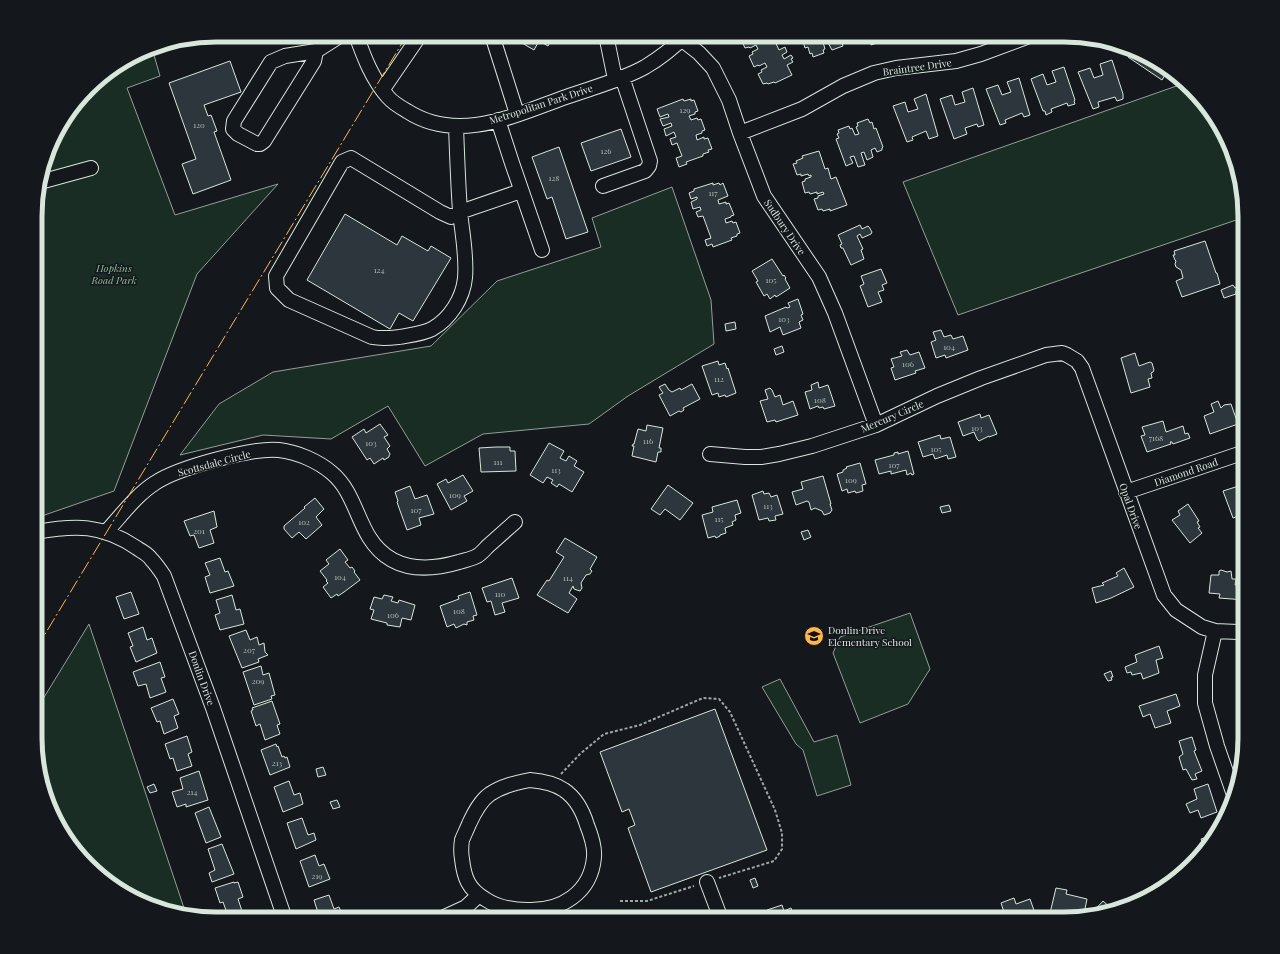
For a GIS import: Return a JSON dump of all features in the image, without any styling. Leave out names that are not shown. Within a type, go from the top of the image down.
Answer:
[{"type":"street","points":[[316,51],[314,61],[264,141],[257,144],[238,134],[233,128],[234,121],[271,62],[286,56],[316,51],[330,42]]},
{"type":"street","name":"Metropolitan Park Drive","points":[[359,42],[369,68],[393,102],[417,118],[445,126],[471,126],[498,120],[618,78],[645,67],[678,42]]},
{"type":"street","points":[[383,89],[415,42]]},
{"type":"street","points":[[494,42],[517,114]]},
{"type":"street","points":[[604,186],[645,171],[649,166],[650,161],[618,78],[608,42]]},
{"type":"street","name":"Sudbury Drive","points":[[688,42],[713,68],[729,100],[764,196],[819,277],[835,313],[876,425]]},
{"type":"street","name":"Braintree Drive","points":[[740,133],[802,109],[843,86],[874,73],[896,68],[956,61],[981,54],[1013,42]]},
{"type":"street","points":[[498,120],[542,250]]},
{"type":"street","points":[[456,126],[460,212],[465,256],[465,279],[461,294],[454,309],[443,321],[432,329],[415,335],[382,339],[372,337],[289,300],[277,288],[276,276],[283,262],[342,162],[352,158],[440,212],[452,216],[460,212],[521,191]]},
{"type":"street","points":[[45,180],[90,168]]},
{"type":"street","name":"Opal Drive","points":[[1046,355],[1062,353],[1077,361],[1082,368],[1164,595],[1176,610],[1202,627],[1215,631],[1238,632]]},
{"type":"street","name":"Mercury Circle","points":[[710,454],[745,458],[761,457],[812,446],[876,425],[937,396],[981,378],[1046,355]]},
{"type":"street","name":"Scottsdale Circle","points":[[106,532],[140,495],[155,483],[175,473],[250,452],[279,450],[306,457],[331,472],[340,481],[353,501],[368,535],[375,546],[384,556],[397,563],[411,567],[443,567],[477,556],[515,522]]},
{"type":"street","name":"Diamond Road","points":[[1126,492],[1238,454]]},
{"type":"street","name":"Donlin Drive","points":[[42,531],[59,527],[75,526],[93,528],[106,532],[126,540],[150,557],[164,576],[213,708],[283,912]]},
{"type":"street","points":[[1215,631],[1206,675],[1205,702],[1217,746],[1231,786]]},
{"type":"street","points":[[530,780],[548,782],[552,784],[564,790],[583,812],[593,841],[594,857],[591,872],[580,891],[563,904],[540,910],[515,910],[505,908],[479,896],[470,885],[464,874],[461,851],[462,841],[472,816],[489,795],[507,785],[530,780]]},
{"type":"street","points":[[707,882],[718,912]]},
{"type":"street","points":[[455,912],[466,907],[479,896]]},
{"type":"path","points":[[552,784],[580,754],[604,734],[640,725],[703,698],[719,699],[730,712],[776,810],[782,833],[782,849],[774,861],[647,901],[620,900]]},
{"type":"green space","name":"Hopkins Road Park","points":[[154,53],[160,76],[127,88],[175,215],[278,184],[197,274],[114,491],[42,516],[43,193],[55,149],[71,119],[85,101],[101,85],[119,71]]},
{"type":"green space","points":[[1179,85],[1195,101],[1209,119],[1225,149],[1235,182],[1238,219],[958,315],[903,182]]},
{"type":"green space","points":[[672,187],[711,300],[714,344],[628,396],[589,424],[483,434],[425,466],[388,406],[331,439],[263,435],[180,455],[219,404],[273,372],[431,346],[497,281],[601,247],[592,218]]},
{"type":"green space","points":[[910,613],[930,669],[908,704],[860,723],[833,653],[840,637]]},
{"type":"green space","points":[[89,624],[184,909],[149,899],[119,883],[101,869],[85,853],[71,835],[55,805],[45,772],[42,749],[42,701]]},
{"type":"green space","points":[[780,679],[814,742],[837,735],[851,785],[817,796],[803,750],[796,744],[762,687]]},
{"type":"building","points":[[520,42],[538,42],[534,50]]},
{"type":"building","points":[[541,42],[550,42],[548,46]]},
{"type":"building","points":[[742,42],[775,42],[779,50],[785,47],[787,52],[782,55],[784,59],[791,55],[793,58],[791,59],[793,62],[787,65],[792,75],[775,83],[763,84],[758,74],[762,72],[761,70],[767,67],[765,63],[754,67],[749,56],[753,54],[752,52],[758,49],[756,45],[750,48],[745,48]]},
{"type":"building","points":[[803,42],[823,42],[825,49],[823,50],[824,53],[813,57],[812,53],[810,54],[808,47],[805,48]]},
{"type":"building","points":[[828,42],[844,42],[842,43],[843,46],[832,50]]},
{"type":"building","points":[[870,42],[880,42],[871,45]]},
{"type":"building","points":[[1130,54],[1131,55],[1165,74],[1162,80],[1128,57]]},
{"type":"building","points":[[1112,60],[1123,94],[1123,99],[1117,101],[1115,97],[1098,102],[1099,107],[1093,109],[1078,72],[1090,68],[1094,78],[1103,75],[1100,64]]},
{"type":"building","points":[[230,61],[241,92],[204,105],[208,116],[211,115],[217,131],[214,132],[231,180],[193,194],[182,164],[196,159],[169,83]]},
{"type":"building","points":[[1064,67],[1075,104],[1068,106],[1067,103],[1051,109],[1052,112],[1046,115],[1045,111],[1043,111],[1031,79],[1043,74],[1047,85],[1056,82],[1052,71]]},
{"type":"building","points":[[1019,78],[1030,115],[1024,117],[1022,113],[1005,120],[1006,123],[1000,125],[986,89],[998,85],[1002,95],[1011,92],[1007,82]]},
{"type":"building","points":[[973,88],[984,125],[978,127],[977,124],[965,128],[967,134],[954,139],[940,99],[952,95],[955,105],[965,102],[962,92]]},
{"type":"building","points":[[926,94],[938,136],[929,139],[926,131],[912,137],[913,140],[907,142],[893,106],[905,102],[908,112],[918,109],[914,99]]},
{"type":"building","points":[[683,99],[684,101],[691,99],[691,101],[694,100],[698,111],[689,116],[691,120],[697,118],[698,120],[701,119],[705,130],[696,135],[697,140],[704,137],[704,139],[708,138],[712,149],[708,150],[709,152],[703,154],[703,156],[686,162],[687,164],[679,167],[676,158],[682,156],[677,143],[672,145],[670,139],[676,137],[674,132],[666,136],[664,129],[672,126],[671,123],[663,126],[660,119],[669,117],[668,114],[660,117],[657,109]]},
{"type":"building","points":[[868,119],[870,123],[872,122],[874,129],[876,128],[883,147],[882,150],[877,152],[875,148],[871,150],[873,157],[867,160],[864,152],[861,153],[865,165],[858,167],[854,156],[850,157],[853,163],[846,166],[836,139],[839,138],[837,134],[839,133],[838,130],[849,126],[850,129],[852,128],[855,135],[859,134],[856,127],[858,126],[857,123]]},
{"type":"building","points":[[621,129],[631,157],[591,171],[581,143]]},
{"type":"building","points":[[559,147],[588,232],[566,239],[552,197],[547,199],[532,157]]},
{"type":"building","points":[[819,151],[825,169],[828,168],[831,179],[836,177],[847,205],[830,211],[830,209],[823,211],[822,209],[818,210],[814,199],[824,194],[823,192],[817,194],[817,192],[810,194],[809,192],[805,193],[802,182],[811,177],[811,175],[797,175],[793,164],[797,163],[796,161],[803,158],[802,156]]},
{"type":"building","points":[[713,183],[713,185],[719,183],[720,185],[723,183],[728,196],[718,200],[719,204],[726,202],[726,204],[729,203],[734,215],[725,219],[726,223],[732,221],[733,223],[736,222],[740,233],[731,238],[732,240],[713,247],[712,244],[707,246],[705,240],[711,238],[703,216],[698,217],[696,212],[701,210],[700,207],[693,209],[691,202],[697,199],[697,197],[691,199],[689,193],[694,191],[694,189]]},
{"type":"building","points":[[345,214],[397,245],[402,236],[428,251],[431,246],[451,258],[413,321],[399,313],[390,329],[307,280]]},
{"type":"building","points":[[860,225],[862,229],[868,226],[872,232],[871,234],[862,238],[860,234],[857,236],[863,249],[861,250],[864,259],[851,265],[843,248],[841,248],[840,245],[842,244],[838,235]]},
{"type":"building","points":[[1205,241],[1220,284],[1182,297],[1176,281],[1183,278],[1181,270],[1176,267],[1175,264],[1176,261],[1173,255],[1175,255],[1174,251]]},
{"type":"building","points":[[772,259],[783,276],[784,275],[786,278],[785,279],[790,288],[770,299],[767,294],[764,296],[752,271]]},
{"type":"building","points":[[881,269],[887,283],[882,285],[884,290],[878,292],[882,302],[868,307],[860,286],[864,284],[861,276]]},
{"type":"building","points":[[1233,285],[1235,288],[1237,287],[1238,290],[1236,291],[1236,294],[1224,298],[1221,290]]},
{"type":"building","points":[[798,299],[803,314],[801,315],[803,320],[799,322],[801,328],[783,335],[780,327],[770,332],[765,316],[786,307],[790,307],[788,303]]},
{"type":"building","points":[[735,322],[736,329],[726,331],[725,324]]},
{"type":"building","points":[[941,330],[944,337],[951,335],[953,339],[963,336],[968,350],[946,358],[945,355],[936,358],[931,342],[936,340],[933,332]]},
{"type":"building","points":[[782,346],[784,352],[776,355],[774,349]]},
{"type":"building","points":[[907,350],[910,355],[919,352],[925,368],[915,371],[916,373],[895,380],[891,368],[894,367],[891,359],[902,356],[900,352]]},
{"type":"building","points":[[1135,353],[1139,366],[1150,362],[1152,363],[1154,370],[1151,373],[1152,378],[1148,379],[1150,387],[1131,393],[1121,358]]},
{"type":"building","points":[[718,361],[719,365],[725,363],[727,369],[728,368],[736,393],[726,397],[725,395],[719,397],[718,393],[712,395],[702,366]]},
{"type":"building","points":[[818,382],[819,388],[828,385],[835,406],[824,409],[823,407],[819,408],[818,406],[810,409],[805,392],[812,390],[811,385]]},
{"type":"building","points":[[665,384],[672,392],[680,388],[681,390],[692,384],[700,399],[683,408],[684,410],[681,412],[679,411],[670,416],[659,395],[663,393],[659,387]]},
{"type":"building","points":[[770,388],[775,397],[780,395],[783,405],[793,401],[798,415],[776,422],[775,420],[767,422],[760,401],[768,399],[765,390]]},
{"type":"building","points":[[1218,401],[1221,408],[1224,405],[1231,404],[1238,424],[1210,434],[1204,416],[1214,412],[1211,404]]},
{"type":"building","points":[[980,414],[981,418],[989,415],[997,434],[979,441],[974,432],[963,436],[958,422]]},
{"type":"building","points":[[1163,421],[1166,432],[1183,426],[1185,434],[1188,433],[1190,438],[1173,444],[1170,442],[1171,444],[1147,452],[1141,436],[1145,435],[1142,427]]},
{"type":"building","points":[[380,424],[388,435],[384,437],[390,446],[387,449],[390,454],[389,457],[384,460],[383,458],[374,464],[370,458],[367,460],[352,437],[364,429],[366,433]]},
{"type":"building","points":[[647,425],[663,428],[659,448],[661,448],[661,452],[658,452],[656,462],[632,456],[634,446],[632,446],[634,444],[638,429],[646,431]]},
{"type":"building","points":[[940,435],[941,439],[950,437],[956,457],[948,459],[947,455],[935,459],[933,454],[923,457],[918,442]]},
{"type":"building","points":[[549,443],[564,451],[560,458],[566,461],[569,456],[577,461],[574,466],[584,472],[572,492],[559,484],[557,487],[551,483],[553,480],[547,477],[543,483],[530,475]]},
{"type":"building","points":[[510,447],[510,451],[515,451],[516,471],[481,472],[479,448]]},
{"type":"building","points":[[908,451],[914,474],[912,475],[911,473],[907,475],[906,470],[891,474],[891,471],[879,474],[875,460],[894,455],[894,453],[898,452],[898,454]]},
{"type":"building","points":[[860,463],[866,484],[862,485],[863,491],[848,493],[847,489],[842,491],[837,474],[843,472],[843,470],[847,468],[846,467]]},
{"type":"building","points":[[463,475],[473,491],[464,496],[467,501],[451,510],[437,484],[446,479],[448,483]]},
{"type":"building","points":[[823,476],[831,504],[832,510],[830,513],[824,515],[822,511],[815,508],[811,510],[809,502],[807,501],[796,505],[792,492],[803,489],[801,482]]},
{"type":"building","points":[[668,485],[693,503],[680,520],[665,509],[660,515],[651,509]]},
{"type":"building","points":[[410,486],[415,499],[427,495],[434,514],[419,518],[421,525],[407,530],[395,492]]},
{"type":"building","points":[[1238,486],[1238,516],[1233,518],[1223,491]]},
{"type":"building","points":[[763,491],[764,494],[769,493],[771,497],[777,495],[783,514],[775,516],[776,520],[769,521],[768,518],[759,520],[752,495]]},
{"type":"building","points":[[315,498],[324,509],[316,517],[322,525],[306,539],[299,532],[292,538],[284,529],[284,526]]},
{"type":"building","points":[[737,500],[741,513],[735,515],[736,520],[732,522],[733,525],[725,528],[726,533],[716,538],[715,536],[708,538],[702,515],[713,512],[712,507]]},
{"type":"building","points":[[1188,504],[1199,521],[1197,522],[1200,527],[1198,528],[1202,533],[1190,543],[1172,520],[1180,515],[1178,511]]},
{"type":"building","points":[[949,505],[951,511],[942,513],[940,507]]},
{"type":"building","points":[[214,511],[217,527],[210,530],[214,543],[199,548],[194,535],[190,536],[184,521]]},
{"type":"building","points":[[808,530],[811,537],[804,540],[801,532]]},
{"type":"building","points":[[565,538],[597,557],[590,569],[592,571],[590,574],[586,575],[581,583],[582,588],[580,591],[574,589],[573,586],[569,593],[577,599],[568,613],[537,595],[547,580],[549,581],[564,557],[556,552]]},
{"type":"building","points":[[340,549],[348,560],[345,562],[350,568],[352,567],[360,580],[338,596],[337,594],[331,598],[323,587],[328,583],[320,571],[329,564],[326,560]]},
{"type":"building","points":[[220,558],[225,572],[228,571],[234,586],[210,593],[205,577],[210,575],[205,563]]},
{"type":"building","points":[[1124,568],[1134,587],[1111,598],[1096,603],[1092,588],[1104,585],[1102,583],[1118,576],[1116,573]]},
{"type":"building","points":[[1219,571],[1231,571],[1232,579],[1236,579],[1235,585],[1238,585],[1238,599],[1219,598],[1220,594],[1209,593],[1211,575],[1219,575]]},
{"type":"building","points":[[512,578],[519,598],[502,603],[505,612],[495,615],[491,601],[487,602],[482,588]]},
{"type":"building","points":[[131,592],[139,614],[124,619],[116,597]]},
{"type":"building","points":[[470,592],[477,615],[473,616],[474,620],[467,622],[467,625],[464,624],[456,628],[454,624],[447,627],[440,606],[459,599],[458,596]]},
{"type":"building","points":[[232,595],[236,610],[240,609],[244,624],[220,630],[215,615],[220,613],[216,600]]},
{"type":"building","points":[[384,595],[393,597],[391,601],[398,603],[399,600],[415,605],[411,620],[402,618],[400,627],[387,625],[387,623],[371,619],[374,610],[370,609],[374,597],[382,599]]},
{"type":"building","points":[[143,627],[147,640],[152,638],[157,653],[136,662],[130,647],[133,646],[128,633]]},
{"type":"building","points":[[246,630],[250,640],[257,637],[259,645],[264,643],[265,652],[268,655],[258,659],[259,662],[242,668],[229,636]]},
{"type":"building","points":[[1159,646],[1163,658],[1156,660],[1159,673],[1143,679],[1141,673],[1132,675],[1131,672],[1127,673],[1125,667],[1137,662],[1135,655]]},
{"type":"building","points":[[160,662],[165,677],[161,678],[166,692],[150,698],[146,684],[138,686],[133,672]]},
{"type":"building","points":[[261,666],[263,675],[269,673],[275,695],[271,696],[272,699],[254,705],[243,672]]},
{"type":"building","points":[[1111,671],[1113,677],[1111,677],[1112,680],[1108,681],[1104,674]]},
{"type":"building","points":[[1176,694],[1180,706],[1167,711],[1171,723],[1155,728],[1150,714],[1143,717],[1139,706]]},
{"type":"building","points":[[173,699],[179,714],[174,716],[178,728],[164,734],[160,721],[157,722],[151,708]]},
{"type":"building","points":[[272,701],[280,724],[277,725],[280,734],[265,740],[260,724],[256,726],[251,711],[253,710],[252,708]]},
{"type":"building","points":[[715,709],[767,850],[651,892],[628,828],[635,825],[629,809],[622,812],[600,752]]},
{"type":"building","points":[[187,736],[192,752],[188,754],[192,766],[177,771],[173,758],[170,759],[165,744]]},
{"type":"building","points":[[1192,737],[1196,750],[1194,751],[1202,771],[1195,774],[1197,779],[1192,780],[1186,769],[1183,770],[1179,757],[1183,754],[1179,741]]},
{"type":"building","points":[[276,744],[282,757],[287,757],[290,767],[270,775],[261,750]]},
{"type":"building","points":[[323,767],[326,775],[318,777],[316,769]]},
{"type":"building","points":[[199,771],[208,800],[186,807],[186,804],[177,807],[172,792],[183,789],[180,778]]},
{"type":"building","points":[[289,781],[294,795],[300,793],[303,804],[283,812],[274,787]]},
{"type":"building","points":[[154,784],[157,791],[150,793],[147,787]]},
{"type":"building","points":[[1208,784],[1217,812],[1201,818],[1198,810],[1190,813],[1186,804],[1197,799],[1194,789]]},
{"type":"building","points":[[337,800],[340,807],[333,809],[330,802]]},
{"type":"building","points":[[209,807],[221,837],[206,843],[195,813]]},
{"type":"building","points":[[302,818],[308,835],[314,833],[316,840],[296,849],[287,823]]},
{"type":"building","points":[[1210,834],[1203,843],[1201,839],[1207,837],[1207,835]]},
{"type":"building","points":[[222,844],[234,874],[212,882],[209,873],[215,870],[208,849]]},
{"type":"building","points":[[315,855],[319,866],[324,864],[330,879],[309,887],[300,861]]},
{"type":"building","points":[[755,878],[758,886],[753,888],[750,880]]},
{"type":"building","points":[[238,882],[243,897],[238,899],[242,911],[227,912],[223,902],[220,903],[215,888]]},
{"type":"building","points":[[1056,888],[1067,890],[1066,894],[1087,899],[1085,911],[1050,912]]},
{"type":"building","points":[[329,895],[334,909],[339,907],[341,912],[318,912],[314,900]]},
{"type":"building","points":[[1014,898],[1016,904],[1030,899],[1035,912],[1004,912],[1001,903]]},
{"type":"building","points":[[1103,901],[1109,906],[1098,909],[1095,909]]},
{"type":"building","points":[[782,905],[784,911],[791,908],[792,912],[768,912],[767,910]]},
{"type":"power","points":[[42,639],[403,42]]},
{"type":"place","name":"Donlin Drive Elementary School","points":[[814,636]]}]
